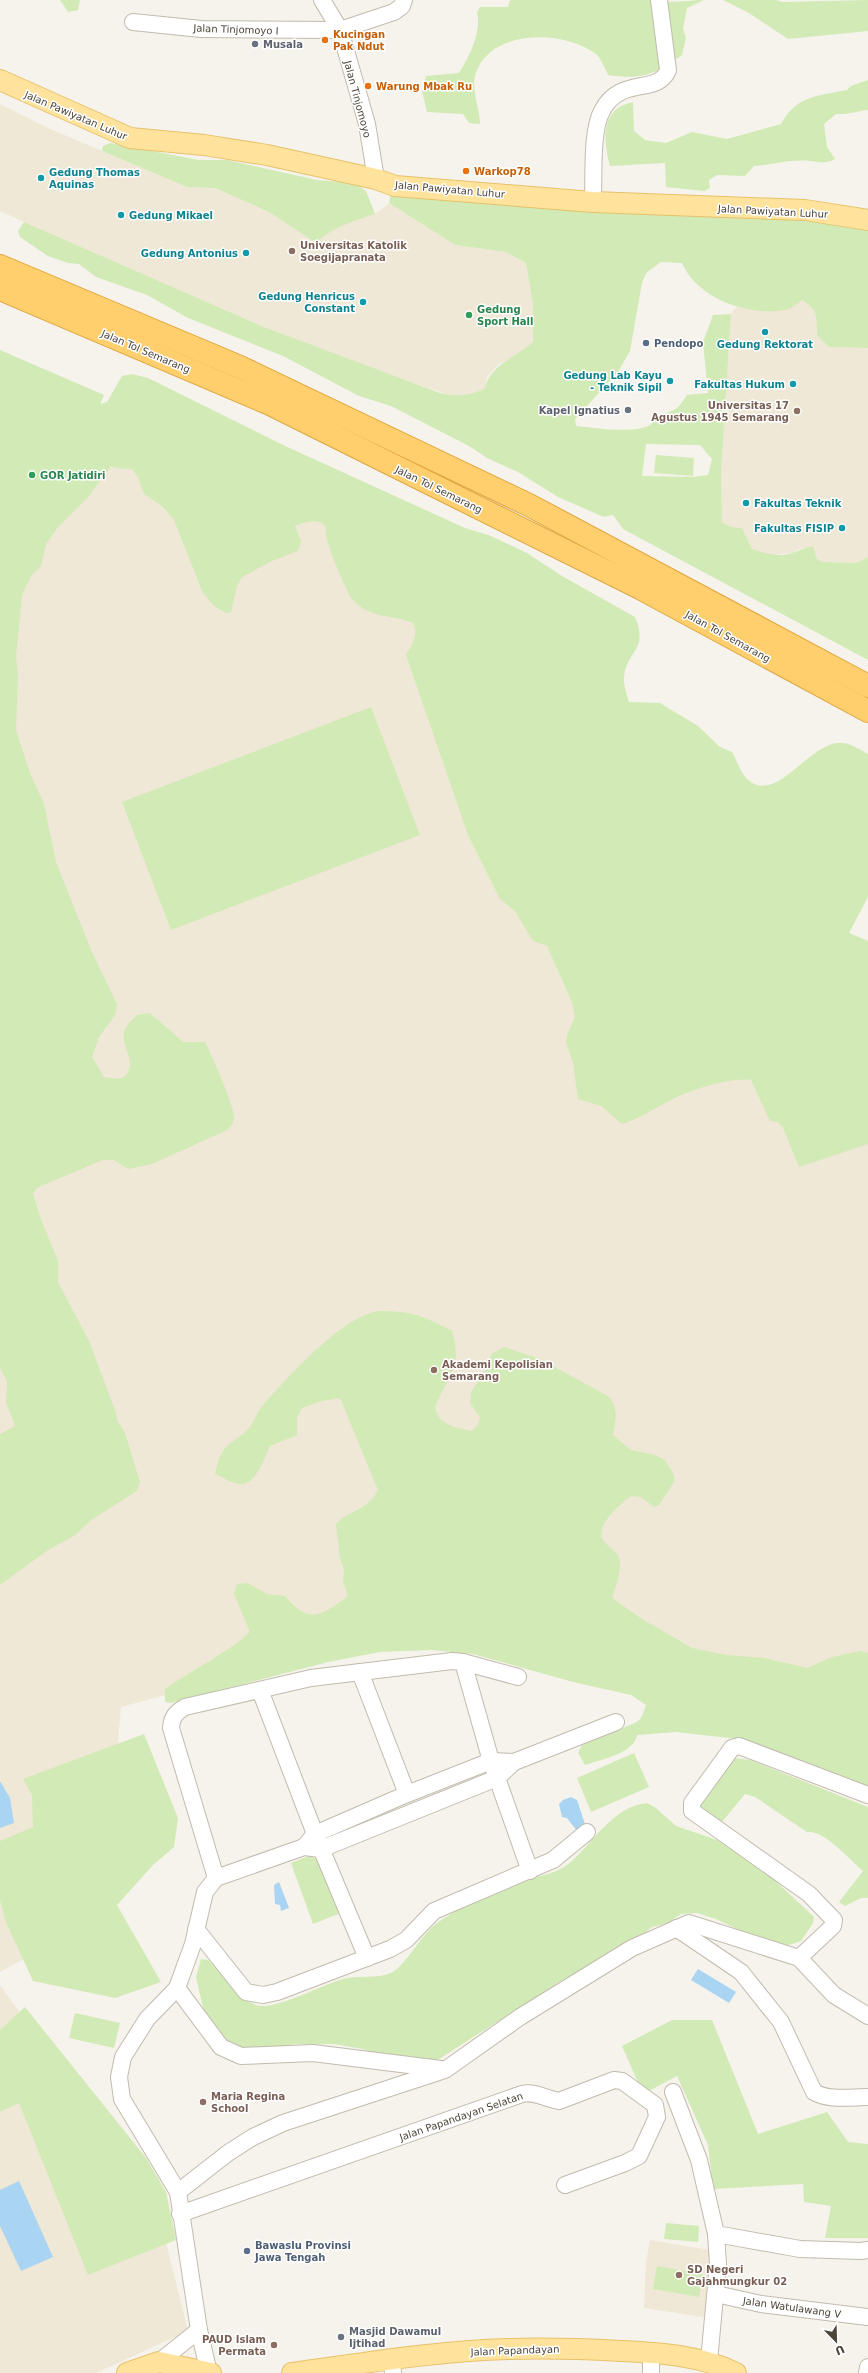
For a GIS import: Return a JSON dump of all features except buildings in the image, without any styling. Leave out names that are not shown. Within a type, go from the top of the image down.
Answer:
[{"type":"highway","points":[[0,266],[240,367],[529,505],[868,686]]},
{"type":"highway","name":"Jalan Tol Semarang","points":[[0,289],[270,404],[640,588],[868,711]]},
{"type":"main road","name":"Jalan Pawiyatan Luhur","points":[[0,80],[130,138],[204,145],[251,152],[376,179],[395,186],[593,202],[805,210],[868,220]]},
{"type":"main road","name":"Jalan Papandayan","points":[[292,2373],[392,2367],[442,2354],[508,2349],[576,2348],[652,2353],[709,2361],[736,2373]]},
{"type":"main road","points":[[127,2373],[159,2362],[210,2373]]},
{"type":"street","name":"Jalan Tinjomoyo","points":[[322,0],[340,30],[367,124],[376,179]]},
{"type":"street","name":"Jalan Tinjomoyo I","points":[[133,22],[201,29],[340,30],[394,12],[402,6],[404,0]]},
{"type":"street","points":[[593,202],[597,123],[602,110],[614,95],[622,89],[658,83],[665,78],[668,70],[659,0]]},
{"type":"street","points":[[216,1878],[171,1728],[172,1718],[185,1707],[311,1678],[452,1661],[463,1662],[518,1677]]},
{"type":"street","points":[[463,1662],[491,1761],[530,1871]]},
{"type":"street","points":[[360,1672],[407,1794],[418,1798],[419,1806],[414,1812]]},
{"type":"street","points":[[260,1690],[321,1850],[367,1958]]},
{"type":"street","points":[[210,2373],[198,2330],[178,2192],[122,2099],[119,2077],[123,2057],[143,2026],[177,1988],[193,1944],[205,1892],[216,1878],[304,1847],[321,1850],[497,1778],[514,1762],[616,1722]]},
{"type":"street","points":[[799,1958],[833,1926],[834,1920],[831,1915],[808,1894],[692,1811],[692,1802],[732,1748],[739,1746],[868,1795]]},
{"type":"street","points":[[304,1847],[315,1834],[407,1794],[491,1761],[514,1762]]},
{"type":"street","points":[[196,1929],[246,1992],[263,1995],[278,1992],[367,1958],[406,1940],[434,1911],[553,1860],[587,1832]]},
{"type":"street","points":[[178,2192],[228,2153],[253,2137],[284,2123],[445,2070],[520,2017],[625,1952],[689,1923],[799,1958],[834,1995],[868,2016]]},
{"type":"street","points":[[676,1928],[740,1972],[781,2022],[814,2092],[821,2096],[830,2097],[868,2097]]},
{"type":"street","points":[[177,1988],[221,2047],[241,2056],[313,2053],[445,2070]]},
{"type":"street","name":"Jalan Papandayan Selatan","points":[[180,2214],[530,2092],[550,2100],[559,2101],[614,2080],[622,2081],[655,2104],[657,2117],[639,2156],[625,2163],[565,2185]]},
{"type":"street","points":[[672,2092],[699,2160],[716,2234],[718,2264],[709,2361]]},
{"type":"street","points":[[716,2234],[800,2249],[861,2252],[868,2250]]},
{"type":"street","name":"Jalan Watulawang V","points":[[716,2294],[761,2304],[868,2317]]},
{"type":"street","points":[[159,2362],[198,2330]]},
{"type":"street","points":[[651,2373],[652,2353]]},
{"type":"street","points":[[867,2373],[868,2367]]},
{"type":"shaded area","name":"Universitas Katolik Soegijapranata","points":[[0,104],[48,128],[187,187],[215,188],[269,212],[316,243],[328,231],[340,225],[375,214],[389,203],[455,245],[506,252],[526,263],[533,305],[533,342],[521,353],[498,365],[487,377],[484,389],[469,396],[452,396],[379,371],[264,327],[44,231],[0,211]]},
{"type":"shaded area","name":"Universitas 17 Agustus 1945 Semarang","points":[[801,300],[813,307],[817,318],[818,335],[829,347],[868,348],[868,557],[856,563],[822,562],[817,559],[813,546],[800,549],[792,553],[771,555],[752,549],[742,528],[731,527],[722,522],[721,473],[731,314],[736,307],[749,309],[790,308]]},
{"type":"shaded area","name":"Akademi Kepolisian Semarang","points":[[133,376],[238,426],[868,1103],[868,1693],[518,1651],[380,1637],[121,1707],[115,1777],[29,1956],[0,1972],[0,578]]},
{"type":"shaded area","points":[[0,1985],[156,2203],[188,2331],[96,2373],[0,2373]]},
{"type":"shaded area","name":"SD Negeri Gajahmungkur 02","points":[[650,2240],[716,2251],[709,2318],[644,2308],[646,2263]]},
{"type":"green space","points":[[60,0],[80,0],[78,10],[68,12]]},
{"type":"green space","points":[[510,0],[657,0],[674,2],[704,0],[687,8],[683,29],[686,38],[682,55],[655,71],[630,77],[608,75],[598,56],[582,46],[549,38],[531,38],[514,41],[498,47],[486,57],[477,70],[474,90],[480,117],[480,124],[469,123],[463,114],[427,112],[422,91],[426,76],[459,73],[474,44],[478,28],[477,12],[480,7],[508,7]]},
{"type":"green space","points":[[723,0],[776,0],[782,2],[868,0],[868,31],[788,39],[749,13]]},
{"type":"green space","points":[[868,80],[868,110],[836,114],[824,124],[827,147],[835,159],[829,162],[795,161],[754,166],[745,176],[717,175],[709,180],[710,188],[704,191],[666,187],[665,163],[610,166],[606,146],[606,127],[609,118],[614,111],[633,102],[634,131],[645,140],[666,143],[692,132],[727,139],[781,124],[787,114],[801,102],[809,98],[847,90],[851,86]]},
{"type":"green space","points":[[110,143],[199,160],[227,160],[317,180],[354,183],[366,191],[375,214],[337,228],[316,243],[269,212],[215,188],[187,187],[102,151],[103,146]]},
{"type":"green space","points":[[392,188],[577,196],[868,225],[868,348],[829,347],[817,335],[816,314],[814,310],[802,300],[789,309],[759,311],[743,308],[713,296],[700,287],[690,276],[682,263],[661,262],[646,273],[642,283],[630,351],[618,372],[575,419],[576,426],[614,430],[643,428],[650,425],[659,417],[677,408],[687,395],[708,393],[703,342],[713,315],[731,314],[721,473],[722,522],[731,527],[742,528],[752,549],[767,553],[782,555],[813,546],[817,559],[822,562],[856,563],[868,557],[868,660],[623,529],[613,515],[604,517],[558,497],[518,472],[487,458],[469,446],[391,406],[359,396],[283,356],[188,318],[147,295],[96,277],[79,264],[68,263],[48,256],[20,237],[18,231],[24,222],[264,327],[440,393],[463,395],[484,389],[487,380],[498,367],[533,342],[533,305],[526,263],[506,252],[455,245],[389,203]],"holes":[[[646,444],[700,445],[712,459],[708,475],[692,477],[642,476]]]},
{"type":"green space","points":[[0,350],[104,395],[100,404],[107,402],[122,376],[132,374],[148,378],[283,445],[465,528],[491,536],[527,553],[562,576],[635,617],[640,636],[636,649],[626,668],[624,677],[629,702],[660,703],[698,726],[720,747],[732,752],[740,769],[747,779],[758,785],[770,785],[782,779],[818,751],[831,745],[843,743],[856,747],[868,754],[868,897],[849,933],[868,941],[868,1144],[799,1167],[783,1128],[778,1122],[770,1121],[751,1080],[733,1080],[699,1088],[679,1096],[622,1124],[601,1106],[578,1099],[573,1063],[566,1042],[568,1032],[575,1017],[572,1002],[547,946],[533,941],[515,911],[500,899],[468,835],[406,655],[415,636],[415,627],[413,623],[373,613],[366,610],[352,599],[342,580],[331,553],[325,526],[322,523],[315,521],[295,526],[301,541],[298,551],[272,561],[242,577],[237,586],[231,612],[226,613],[214,606],[203,593],[174,520],[163,507],[144,494],[138,477],[132,469],[116,468],[111,466],[89,496],[58,527],[46,544],[41,566],[31,576],[22,595],[16,656],[18,676],[16,730],[30,773],[44,804],[56,862],[91,950],[117,1004],[115,1015],[99,1037],[92,1057],[104,1077],[118,1079],[124,1077],[130,1066],[129,1056],[124,1040],[125,1030],[137,1015],[150,1013],[183,1042],[205,1042],[227,1093],[234,1113],[234,1119],[231,1126],[225,1131],[152,1164],[128,1169],[114,1160],[103,1160],[41,1186],[36,1189],[33,1194],[41,1219],[58,1261],[58,1282],[89,1341],[116,1413],[117,1420],[125,1433],[140,1482],[137,1491],[91,1520],[74,1536],[48,1550],[0,1585],[0,1434],[15,1426],[6,1402],[7,1381],[0,1368]]},
{"type":"green space","points":[[656,455],[694,458],[693,476],[654,473]]},
{"type":"green space","points":[[371,707],[420,835],[171,930],[122,802]]},
{"type":"green space","points":[[377,1311],[399,1312],[416,1315],[452,1331],[456,1354],[455,1363],[435,1407],[440,1418],[444,1422],[454,1427],[472,1431],[479,1423],[480,1417],[470,1403],[471,1392],[486,1369],[492,1354],[504,1347],[540,1359],[608,1396],[614,1406],[616,1414],[613,1435],[631,1450],[655,1455],[665,1460],[674,1475],[674,1482],[659,1505],[654,1507],[641,1497],[631,1496],[615,1509],[605,1522],[601,1534],[603,1540],[617,1554],[620,1561],[620,1571],[612,1598],[642,1619],[692,1648],[727,1655],[764,1658],[807,1668],[832,1657],[860,1651],[868,1653],[868,1787],[738,1739],[676,1732],[637,1735],[635,1741],[630,1747],[616,1755],[585,1765],[578,1753],[582,1745],[637,1722],[641,1718],[646,1705],[631,1695],[573,1682],[473,1654],[432,1650],[380,1652],[328,1662],[171,1703],[165,1702],[165,1689],[220,1655],[250,1632],[234,1594],[237,1584],[248,1583],[267,1594],[285,1596],[293,1605],[308,1614],[315,1614],[330,1609],[348,1596],[343,1581],[344,1569],[340,1559],[336,1524],[347,1515],[369,1502],[378,1490],[340,1398],[321,1401],[302,1408],[297,1417],[297,1435],[270,1446],[263,1463],[251,1480],[241,1484],[235,1483],[215,1474],[224,1450],[250,1427],[261,1408],[306,1359],[333,1335],[346,1326],[362,1316]]},
{"type":"green space","points":[[144,1734],[178,1818],[174,1847],[153,1865],[117,1905],[161,1982],[115,1998],[33,1981],[5,1920],[0,1900],[0,1841],[33,1827],[32,1795],[23,1779]]},
{"type":"green space","points":[[634,1753],[649,1787],[591,1812],[577,1778]]},
{"type":"green space","points":[[734,1758],[750,1760],[868,1807],[868,1898],[861,1898],[845,1906],[839,1902],[863,1871],[829,1840],[814,1833],[807,1832],[755,1797],[745,1794],[722,1822],[698,1805]]},
{"type":"green space","points":[[647,1803],[656,1808],[676,1826],[717,1840],[766,1872],[814,1917],[813,1923],[801,1941],[786,1946],[751,1936],[716,1919],[697,1913],[681,1914],[668,1923],[652,1927],[636,1940],[559,1982],[436,2061],[380,2054],[363,2049],[334,2044],[296,2044],[256,2050],[231,2047],[205,2016],[196,1977],[201,1959],[208,1960],[239,1993],[253,2004],[260,2006],[268,2006],[289,2000],[343,1979],[386,1975],[397,1969],[403,1963],[426,1933],[440,1921],[496,1890],[516,1882],[552,1873],[558,1870],[572,1861],[615,1817],[635,1806]]},
{"type":"green space","points":[[309,1856],[321,1861],[341,1913],[313,1924],[291,1863]]},
{"type":"green space","points":[[25,2007],[146,2158],[166,2192],[176,2240],[88,2275],[19,2103],[0,2112],[0,2030]]},
{"type":"green space","points":[[75,2013],[120,2023],[114,2048],[69,2038]]},
{"type":"green space","points":[[672,2020],[712,2020],[758,2134],[827,2112],[848,2142],[868,2144],[868,2238],[825,2238],[831,2206],[804,2202],[803,2184],[713,2189],[708,2145],[677,2076],[643,2094],[622,2046]]},
{"type":"green space","points":[[666,2223],[699,2226],[698,2242],[664,2239]]},
{"type":"green space","points":[[657,2266],[703,2274],[699,2297],[653,2289]]},
{"type":"water","points":[[0,1781],[10,1798],[14,1823],[0,1828]]},
{"type":"water","points":[[571,1797],[577,1800],[585,1824],[584,1828],[577,1831],[567,1818],[562,1817],[559,1804],[563,1800]]},
{"type":"water","points":[[279,1882],[289,1908],[281,1911],[280,1905],[275,1904],[274,1885]]},
{"type":"water","points":[[698,1969],[736,1992],[729,2003],[691,1980]]},
{"type":"water","points":[[19,2181],[53,2257],[21,2271],[0,2226],[0,2190]]},
{"type":"place","name":"Kucingan Pak Ndut","points":[[325,40]]},
{"type":"place","name":"Musala","points":[[255,44]]},
{"type":"place","name":"Warung Mbak Ru","points":[[368,86]]},
{"type":"place","name":"Warkop78","points":[[466,171]]},
{"type":"place","name":"Gedung Thomas Aquinas","points":[[41,178]]},
{"type":"place","name":"Gedung Mikael","points":[[121,215]]},
{"type":"place","name":"Universitas Katolik Soegijapranata","points":[[292,251]]},
{"type":"place","name":"Gedung Antonius","points":[[246,253]]},
{"type":"place","name":"Gedung Henricus Constant","points":[[363,302]]},
{"type":"place","name":"Gedung Sport Hall","points":[[469,315]]},
{"type":"place","name":"Gedung Rektorat","points":[[765,332]]},
{"type":"place","name":"Pendopo","points":[[646,343]]},
{"type":"place","name":"Gedung Lab Kayu - Teknik Sipil","points":[[670,381]]},
{"type":"place","name":"Fakultas Hukum","points":[[793,384]]},
{"type":"place","name":"Kapel Ignatius","points":[[628,410]]},
{"type":"place","name":"Universitas 17 Agustus 1945 Semarang","points":[[797,411]]},
{"type":"place","name":"GOR Jatidiri","points":[[32,475]]},
{"type":"place","name":"Fakultas Teknik","points":[[746,503]]},
{"type":"place","name":"Fakultas FISIP","points":[[842,528]]},
{"type":"place","name":"Akademi Kepolisian Semarang","points":[[434,1370]]},
{"type":"place","name":"Maria Regina School","points":[[203,2102]]},
{"type":"place","name":"Bawaslu Provinsi Jawa Tengah","points":[[247,2251]]},
{"type":"place","name":"SD Negeri Gajahmungkur 02","points":[[679,2275]]},
{"type":"place","name":"Masjid Dawamul Ijtihad","points":[[341,2337]]},
{"type":"place","name":"PAUD Islam Permata","points":[[274,2345]]}]
